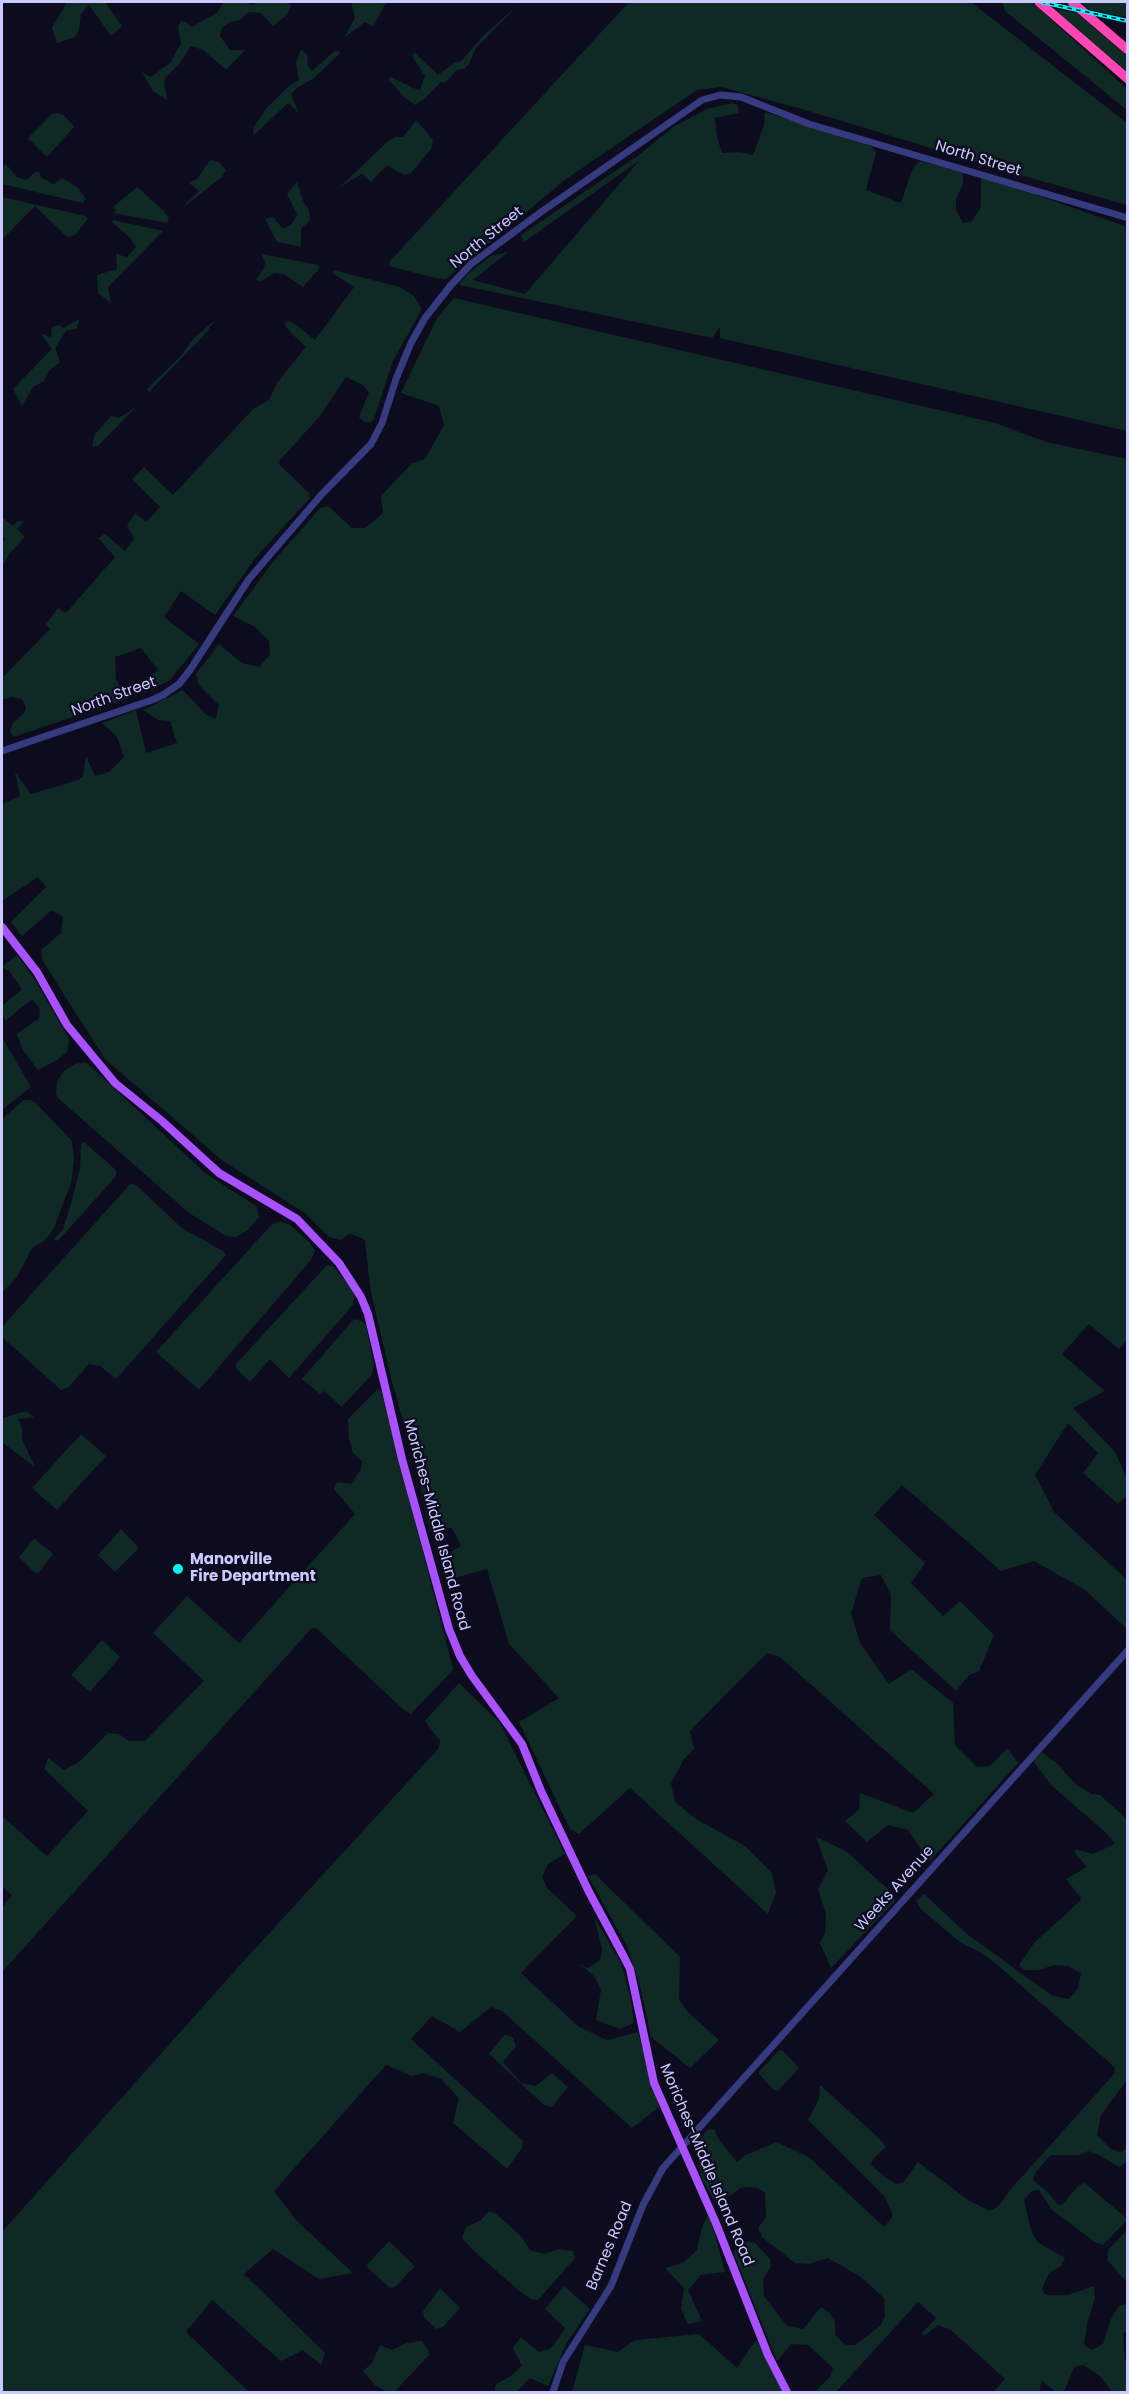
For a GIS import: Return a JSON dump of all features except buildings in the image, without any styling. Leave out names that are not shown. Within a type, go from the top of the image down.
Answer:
[{"type":"highway","points":[[1039,2],[1128,80]]},
{"type":"highway","points":[[1072,2],[1128,50]]},
{"type":"main road","name":"Moriches-Middle Island Road","points":[[2,927],[37,972],[67,1025],[115,1083],[162,1121],[219,1173],[297,1219],[339,1263],[361,1297],[368,1314],[397,1440],[449,1629],[460,1656],[472,1676],[522,1744],[541,1791],[589,1892],[624,1957],[631,1976],[654,2083],[716,2222],[764,2345],[787,2392]]},
{"type":"street","name":"North Street","points":[[2,751],[152,700],[179,684],[249,579],[322,494],[371,444],[382,423],[411,342],[429,312],[451,285],[471,264],[541,212],[702,100],[720,95],[741,97],[802,122],[1128,218]]},
{"type":"street","name":"Weeks Avenue","points":[[682,2146],[1128,1650]]},
{"type":"street","name":"Barnes Road","points":[[553,2392],[562,2362],[615,2276],[656,2179],[682,2146]]},
{"type":"green space","points":[[67,2],[105,2],[122,26],[111,36],[89,5],[81,14],[79,30],[75,37],[57,43],[52,28]]},
{"type":"green space","points":[[223,2],[247,2],[252,5],[259,2],[288,2],[291,6],[287,15],[273,26],[261,13],[249,12],[240,20],[230,22],[222,28],[220,36],[230,50],[245,50],[226,70],[203,50],[191,46],[180,63],[166,77],[164,82],[167,100],[153,91],[142,72],[151,77],[171,62],[181,43],[178,26],[182,20],[192,27],[218,12]]},
{"type":"green space","points":[[351,2],[389,2],[384,6],[373,27],[365,22],[344,38],[355,18]]},
{"type":"green space","points":[[629,2],[972,3],[1127,123],[1127,205],[721,87],[697,90],[566,179],[446,279],[389,266],[390,261]]},
{"type":"green space","points":[[1002,2],[1032,2],[1127,89],[1127,110],[1005,11]]},
{"type":"green space","points":[[1080,2],[1127,2],[1127,17],[1090,10]]},
{"type":"green space","points":[[517,6],[476,48],[469,64],[464,69],[457,70],[446,82],[441,82],[415,105],[404,97],[388,79],[391,77],[420,90],[425,76],[413,58],[414,52],[438,75],[454,63],[461,61],[485,34]]},
{"type":"green space","points":[[1054,9],[1078,13],[1127,56],[1127,74]]},
{"type":"green space","points":[[301,50],[307,54],[308,66],[312,71],[336,50],[341,52],[313,79],[298,87],[291,94],[298,112],[288,103],[254,135],[253,128],[266,109],[289,86],[299,80],[296,62]]},
{"type":"green space","points":[[732,103],[738,105],[739,113],[715,118],[722,153],[740,152],[753,155],[764,125],[765,112],[872,147],[876,153],[866,190],[901,203],[912,170],[919,161],[963,172],[963,184],[956,199],[956,210],[963,223],[972,221],[981,207],[981,178],[995,180],[1127,227],[1127,431],[720,338],[720,327],[712,338],[460,285],[470,272],[491,256],[508,252],[473,280],[525,294],[640,160],[524,242],[521,235],[639,155],[673,127],[707,109]]},
{"type":"green space","points":[[52,114],[64,115],[74,127],[47,157],[28,138]]},
{"type":"green space","points":[[416,120],[433,140],[431,149],[411,173],[404,175],[387,165],[371,182],[362,174],[340,187],[386,143],[395,137],[403,137]]},
{"type":"green space","points":[[210,160],[219,162],[226,170],[222,177],[181,209],[199,191],[189,183],[197,179]]},
{"type":"green space","points":[[6,164],[17,177],[26,180],[36,171],[42,178],[54,184],[62,178],[78,188],[86,199],[83,203],[2,184],[2,168]]},
{"type":"green space","points":[[297,182],[303,201],[309,210],[310,220],[301,229],[301,247],[277,242],[265,219],[273,217],[283,229],[292,224],[297,214],[287,194]]},
{"type":"green space","points":[[137,187],[163,210],[169,218],[167,223],[113,213],[117,210],[112,208]]},
{"type":"green space","points":[[2,197],[85,216],[88,219],[75,235],[67,237],[35,206],[2,240]]},
{"type":"green space","points":[[113,220],[163,231],[108,287],[111,303],[98,293],[97,275],[117,269],[116,254],[127,257],[136,247],[130,238],[112,222]]},
{"type":"green space","points":[[262,254],[318,265],[320,268],[303,287],[284,274],[274,273],[261,281],[256,280],[264,268]]},
{"type":"green space","points":[[333,270],[400,287],[414,296],[422,309],[393,361],[374,419],[371,422],[365,422],[359,417],[369,392],[363,385],[346,377],[320,416],[280,460],[279,464],[309,493],[310,498],[256,557],[215,615],[181,591],[164,617],[199,644],[170,680],[145,693],[142,692],[141,686],[158,670],[141,648],[115,657],[116,679],[120,687],[128,691],[129,698],[13,737],[10,731],[13,723],[26,708],[22,699],[11,697],[2,700],[2,678],[50,629],[46,624],[58,608],[66,613],[115,557],[98,538],[105,534],[125,551],[134,538],[127,526],[135,513],[146,522],[160,507],[132,479],[144,467],[173,495],[253,409],[269,400],[277,383],[306,347],[284,323],[289,321],[315,340],[354,287],[334,274]]},
{"type":"green space","points":[[454,298],[995,423],[1046,442],[1127,459],[1127,1340],[1119,1349],[1089,1324],[1062,1354],[1105,1391],[1073,1408],[1115,1452],[1127,1479],[1127,1495],[1118,1504],[1083,1473],[1098,1453],[1068,1423],[1035,1475],[1054,1512],[1127,1580],[1127,1629],[1085,1590],[1034,1561],[1001,1571],[902,1485],[874,1515],[925,1563],[911,1583],[943,1616],[960,1601],[994,1635],[979,1671],[969,1675],[956,1691],[890,1630],[891,1595],[881,1575],[862,1578],[851,1613],[860,1643],[889,1684],[911,1669],[953,1703],[955,1745],[977,1767],[990,1766],[1007,1748],[1018,1763],[929,1862],[908,1830],[888,1825],[867,1842],[845,1821],[859,1810],[860,1793],[913,1813],[934,1794],[780,1657],[767,1653],[690,1731],[694,1749],[684,1759],[671,1783],[675,1802],[696,1819],[745,1846],[772,1873],[776,1893],[768,1914],[630,1788],[579,1834],[570,1829],[519,1722],[559,1698],[509,1644],[487,1569],[447,1580],[440,1558],[461,1546],[452,1528],[430,1531],[370,1287],[365,1240],[350,1233],[341,1240],[329,1237],[305,1213],[223,1161],[105,1059],[42,960],[41,950],[61,933],[63,917],[52,910],[22,936],[11,922],[46,887],[38,877],[2,901],[2,804],[20,796],[15,772],[31,794],[78,780],[83,776],[86,756],[95,776],[109,772],[124,757],[117,737],[102,723],[136,710],[146,753],[177,743],[170,721],[158,720],[143,710],[183,690],[206,715],[216,719],[219,705],[199,685],[196,674],[219,644],[242,663],[259,667],[270,655],[269,641],[255,627],[233,616],[272,563],[320,508],[328,506],[352,528],[365,528],[383,513],[381,496],[411,464],[425,459],[444,425],[439,406],[401,393],[437,318]]},
{"type":"green space","points":[[79,319],[77,328],[66,331],[55,348],[60,362],[50,370],[44,381],[33,387],[22,406],[13,389],[52,349],[41,334],[51,337],[52,327],[58,325],[64,328]]},
{"type":"green space","points":[[215,320],[206,333],[149,392],[147,389],[181,356],[194,338]]},
{"type":"green space","points":[[136,407],[98,446],[92,446],[95,434],[111,416],[119,418]]},
{"type":"green space","points":[[2,517],[13,526],[17,522],[24,521],[17,529],[25,537],[9,554],[2,567],[2,543],[5,539],[2,536]]},
{"type":"green space","points":[[17,955],[37,983],[69,1039],[67,1052],[38,1070],[23,1050],[17,1034],[39,1018],[40,1009],[32,999],[5,1021],[2,1013],[2,1006],[22,989],[9,971],[2,967]]},
{"type":"green space","points":[[2,1037],[31,1087],[2,1110]]},
{"type":"green space","points":[[86,1062],[205,1173],[256,1206],[259,1217],[247,1231],[236,1237],[226,1236],[189,1213],[59,1099],[56,1094],[57,1081],[64,1071],[75,1064]]},
{"type":"green space","points":[[24,1100],[36,1103],[72,1141],[74,1159],[71,1183],[53,1230],[44,1241],[32,1248],[17,1277],[2,1293],[2,1119]]},
{"type":"green space","points":[[84,1142],[116,1170],[116,1176],[58,1241],[54,1239],[63,1229],[70,1207],[80,1169],[81,1144]]},
{"type":"green space","points":[[130,1184],[136,1185],[182,1228],[223,1251],[226,1255],[116,1379],[100,1366],[89,1364],[69,1387],[61,1390],[2,1337],[2,1327]]},
{"type":"green space","points":[[280,1221],[290,1225],[310,1243],[315,1251],[311,1260],[199,1390],[156,1352],[272,1224]]},
{"type":"green space","points":[[327,1265],[333,1266],[351,1288],[355,1297],[352,1306],[289,1378],[270,1359],[250,1382],[237,1370],[236,1364]]},
{"type":"green space","points":[[354,1319],[366,1325],[374,1365],[372,1374],[342,1407],[324,1391],[320,1394],[302,1379]]},
{"type":"green space","points":[[378,1389],[382,1392],[452,1671],[411,1714],[317,1629],[312,1628],[2,1972],[2,1908],[12,1895],[2,1886],[2,1816],[47,1856],[88,1811],[44,1769],[48,1758],[64,1770],[79,1762],[108,1733],[119,1734],[129,1741],[145,1741],[204,1681],[153,1633],[187,1596],[239,1643],[355,1514],[334,1489],[337,1482],[351,1484],[361,1469],[362,1461],[353,1453],[349,1438],[348,1419]]},
{"type":"green space","points":[[26,1411],[34,1417],[18,1419],[22,1428],[22,1439],[35,1467],[2,1442],[2,1418]]},
{"type":"green space","points":[[81,1434],[106,1456],[57,1510],[32,1488]]},
{"type":"green space","points":[[121,1529],[139,1548],[115,1572],[98,1555]]},
{"type":"green space","points":[[34,1538],[53,1554],[38,1573],[34,1572],[19,1557]]},
{"type":"green space","points":[[102,1640],[120,1657],[90,1692],[71,1675]]},
{"type":"green space","points":[[459,1683],[500,1723],[565,1854],[548,1864],[542,1877],[548,1889],[577,1916],[521,1973],[579,2027],[607,2040],[638,2032],[659,2107],[632,2128],[502,2011],[491,2007],[460,2032],[432,2016],[411,2039],[523,2141],[522,2148],[507,2169],[453,2123],[459,2098],[441,2079],[423,2073],[412,2076],[386,2065],[274,2191],[297,2221],[353,2273],[319,2279],[273,2249],[244,2274],[325,2353],[321,2365],[303,2350],[281,2361],[212,2300],[186,2332],[249,2392],[2,2392],[2,2232],[241,1964],[439,1748],[440,1741],[425,1721]]},
{"type":"green space","points":[[1042,1752],[1059,1765],[1075,1784],[1092,1794],[1100,1795],[1127,1819],[1127,2080],[1101,2115],[1097,2135],[1111,2149],[1121,2152],[1127,2148],[1128,2161],[1119,2167],[1088,2151],[1080,2155],[1051,2155],[1035,2173],[1033,2180],[1049,2193],[1058,2205],[1063,2204],[1079,2185],[1085,2183],[1125,2217],[1126,2221],[1103,2245],[1095,2242],[1052,2210],[1039,2190],[1032,2191],[1024,2200],[1031,2230],[1037,2242],[1065,2258],[1061,2266],[1049,2273],[1042,2289],[1046,2295],[1068,2295],[1094,2286],[1095,2298],[1087,2324],[1084,2345],[1092,2350],[1103,2344],[1111,2319],[1119,2306],[1127,2304],[1127,2332],[1123,2333],[1127,2363],[1127,2392],[1112,2392],[1100,2376],[1083,2365],[1074,2367],[1064,2392],[1056,2392],[1041,2380],[1040,2392],[993,2392],[1005,2379],[951,2330],[938,2325],[924,2336],[922,2333],[936,2318],[918,2302],[836,2392],[814,2392],[830,2377],[833,2368],[808,2345],[791,2344],[777,2361],[734,2254],[735,2250],[748,2241],[755,2243],[770,2259],[771,2266],[763,2280],[764,2296],[787,2326],[803,2329],[821,2307],[829,2312],[835,2322],[835,2335],[846,2345],[855,2345],[880,2326],[885,2317],[884,2298],[861,2277],[828,2258],[808,2264],[795,2263],[762,2237],[758,2228],[766,2217],[765,2193],[757,2188],[742,2187],[717,2205],[702,2180],[696,2145],[707,2130],[714,2129],[720,2141],[737,2162],[745,2155],[777,2142],[810,2158],[884,2227],[893,2216],[885,2197],[808,2120],[819,2099],[820,2085],[886,2147],[873,2159],[871,2165],[886,2178],[897,2184],[903,2183],[918,2162],[968,2200],[988,2210],[993,2210],[1000,2204],[1114,2074],[1115,2069],[995,1963],[980,1952],[961,1943],[921,1909],[916,1901],[924,1894],[967,1934],[1040,1987],[1053,1996],[1069,1999],[1078,1988],[1081,1973],[1068,1966],[1054,1965],[1039,1970],[1024,1970],[1019,1965],[1034,1943],[1080,1901],[1081,1898],[1066,1879],[1087,1867],[1075,1853],[1075,1849],[1093,1854],[1115,1844],[1105,1832],[1052,1786],[1033,1761]]},
{"type":"green space","points":[[816,1837],[846,1851],[889,1890],[895,1901],[831,1968],[820,1943],[825,1933],[826,1914],[818,1889],[828,1870]]},
{"type":"green space","points":[[595,1874],[680,1957],[679,2000],[689,2013],[719,2040],[690,2068],[651,2037],[640,1986],[627,1946],[588,1876]]},
{"type":"green space","points":[[594,1917],[622,1965],[631,2000],[634,2023],[620,2029],[596,2020],[601,1990],[595,1977],[580,1964],[588,1968],[600,1960],[602,1949]]},
{"type":"green space","points":[[505,2034],[513,2038],[516,2046],[503,2062],[521,2083],[536,2086],[552,2073],[568,2087],[552,2107],[544,2105],[489,2054]]},
{"type":"green space","points":[[779,2050],[783,2051],[799,2068],[778,2091],[773,2089],[758,2073]]},
{"type":"green space","points":[[489,2211],[496,2214],[521,2236],[530,2250],[544,2254],[559,2249],[573,2251],[575,2258],[538,2300],[531,2299],[518,2290],[462,2238],[466,2227],[481,2220]]},
{"type":"green space","points":[[709,2213],[725,2272],[701,2275],[688,2290],[702,2321],[688,2324],[681,2309],[684,2288],[665,2268],[683,2263],[697,2250],[702,2227]]},
{"type":"green space","points":[[1127,2230],[1127,2282],[1107,2260],[1108,2250]]},
{"type":"green space","points":[[389,2241],[415,2266],[395,2287],[390,2288],[367,2265]]},
{"type":"green space","points":[[564,2286],[590,2309],[566,2344],[548,2386],[530,2378],[516,2392],[494,2392],[496,2384],[511,2376],[522,2366],[513,2348],[521,2337],[539,2352],[550,2349],[561,2335],[565,2328],[545,2309]]},
{"type":"green space","points":[[440,2288],[460,2308],[443,2327],[436,2329],[424,2317],[423,2311]]},
{"type":"green space","points":[[699,2334],[737,2368],[757,2341],[783,2392],[572,2392],[585,2345],[618,2352],[635,2340]]},
{"type":"green space","points":[[422,2341],[430,2354],[394,2392],[388,2392],[376,2386],[363,2371],[372,2363],[380,2345],[392,2350],[407,2343]]},
{"type":"railway","points":[[1041,2],[1128,21]]},
{"type":"place","name":"Manorville Fire Department","points":[[178,1569]]}]
